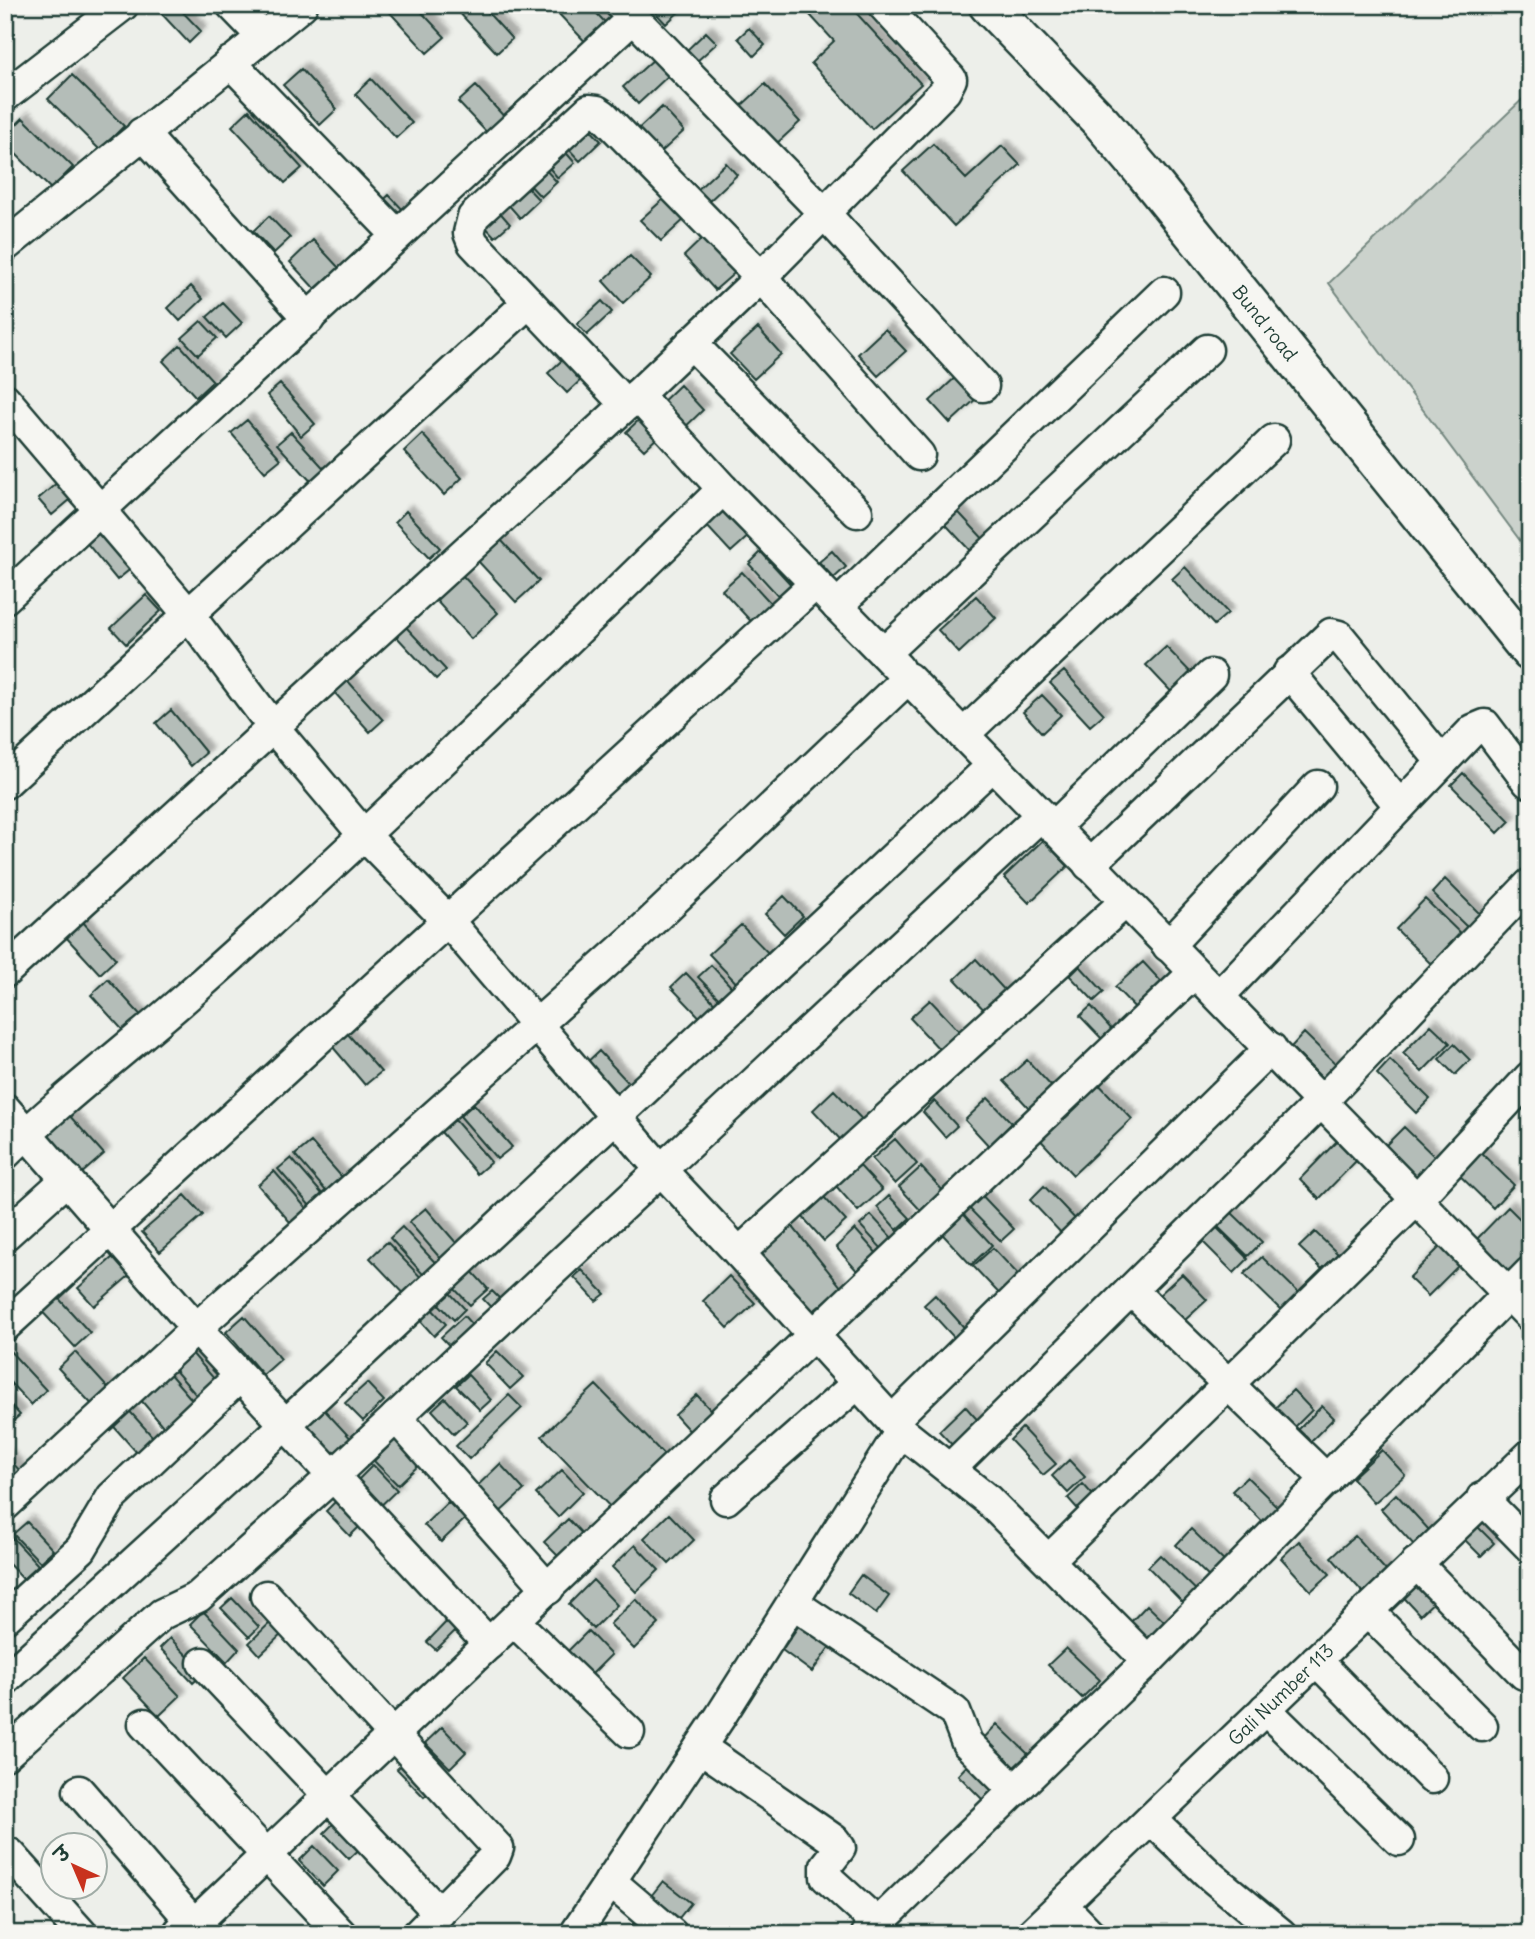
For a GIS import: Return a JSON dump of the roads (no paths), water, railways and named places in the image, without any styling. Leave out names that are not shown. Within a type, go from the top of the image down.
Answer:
[{"type":"street","points":[[5,96],[123,5]]},
{"type":"street","points":[[232,5],[262,36]]},
{"type":"street","points":[[5,246],[302,5]]},
{"type":"street","points":[[5,972],[631,400],[761,277],[945,91],[951,79],[883,5]]},
{"type":"street","name":"Bund road","points":[[988,5],[1092,113],[1146,175],[1377,458],[1530,652]]},
{"type":"street","points":[[5,597],[309,319],[627,12],[824,212],[983,386]]},
{"type":"street","points":[[230,62],[397,235]]},
{"type":"street","points":[[919,455],[761,277],[603,116],[589,110],[473,217],[469,225],[473,243],[529,302],[723,489],[1520,1305]]},
{"type":"street","points":[[142,133],[309,319]]},
{"type":"street","points":[[837,606],[1164,292]]},
{"type":"street","points":[[5,783],[529,302]]},
{"type":"street","points":[[691,343],[857,512]]},
{"type":"street","points":[[884,653],[1207,350]]},
{"type":"street","points":[[5,399],[189,615],[273,727],[363,834],[448,921],[661,1170],[897,1426],[988,1500],[1148,1661]]},
{"type":"street","points":[[963,735],[1274,440]]},
{"type":"street","points":[[5,1154],[27,1132],[193,992],[479,727],[723,489]]},
{"type":"street","points":[[5,1326],[112,1231],[815,584]]},
{"type":"street","points":[[1088,865],[1326,636],[1336,634],[1442,762]]},
{"type":"street","points":[[1289,672],[1401,806]]},
{"type":"street","points":[[5,1755],[162,1614],[198,1597],[333,1476],[661,1170],[1210,675]]},
{"type":"street","points":[[5,1505],[196,1328],[634,938],[908,678]]},
{"type":"street","points":[[1219,996],[1473,730],[1485,726],[1528,782]]},
{"type":"street","points":[[5,1681],[285,1425],[993,765]]},
{"type":"street","points":[[1168,946],[1318,786]]},
{"type":"street","points":[[950,1469],[1322,1101],[1530,884]]},
{"type":"street","points":[[739,1253],[1125,902]]},
{"type":"street","points":[[79,1791],[193,1931],[268,1854],[1194,973]]},
{"type":"street","points":[[575,1934],[793,1603],[897,1426],[1270,1048]]},
{"type":"street","points":[[1049,1560],[1417,1199],[1530,1077]]},
{"type":"street","points":[[5,1108],[196,1328],[489,1644]]},
{"type":"street","points":[[5,1235],[67,1179]]},
{"type":"street","points":[[700,1747],[834,1840],[840,1848],[826,1866],[826,1877],[873,1929],[1148,1661],[1326,1480],[1520,1305],[1530,1272]]},
{"type":"street","points":[[1131,1290],[1326,1480]]},
{"type":"street","points":[[5,1618],[80,1549],[112,1497],[240,1376]]},
{"type":"street","points":[[726,1499],[858,1383]]},
{"type":"street","points":[[396,1417],[548,1589]]},
{"type":"street","name":"Gali Number 113","points":[[1031,1934],[1482,1498],[1530,1455]]},
{"type":"street","points":[[1482,1498],[1530,1547]]},
{"type":"street","points":[[1416,1563],[1524,1674]]},
{"type":"street","points":[[266,1596],[498,1848],[495,1856],[418,1934]]},
{"type":"street","points":[[793,1603],[955,1713],[967,1743],[1015,1791]]},
{"type":"street","points":[[1367,1610],[1482,1726]]},
{"type":"street","points":[[514,1621],[629,1732]]},
{"type":"street","points":[[1316,1660],[1432,1777]]},
{"type":"street","points":[[203,1663],[439,1913]]},
{"type":"street","points":[[1265,1709],[1399,1840]]},
{"type":"street","points":[[144,1724],[341,1934]]},
{"type":"street","points":[[1151,1819],[1213,1878],[1281,1934]]},
{"type":"street","points":[[10,1854],[82,1934]]},
{"type":"street","points":[[610,1881],[672,1934]]},
{"type":"street","points":[[1062,1905],[1090,1934]]}]
